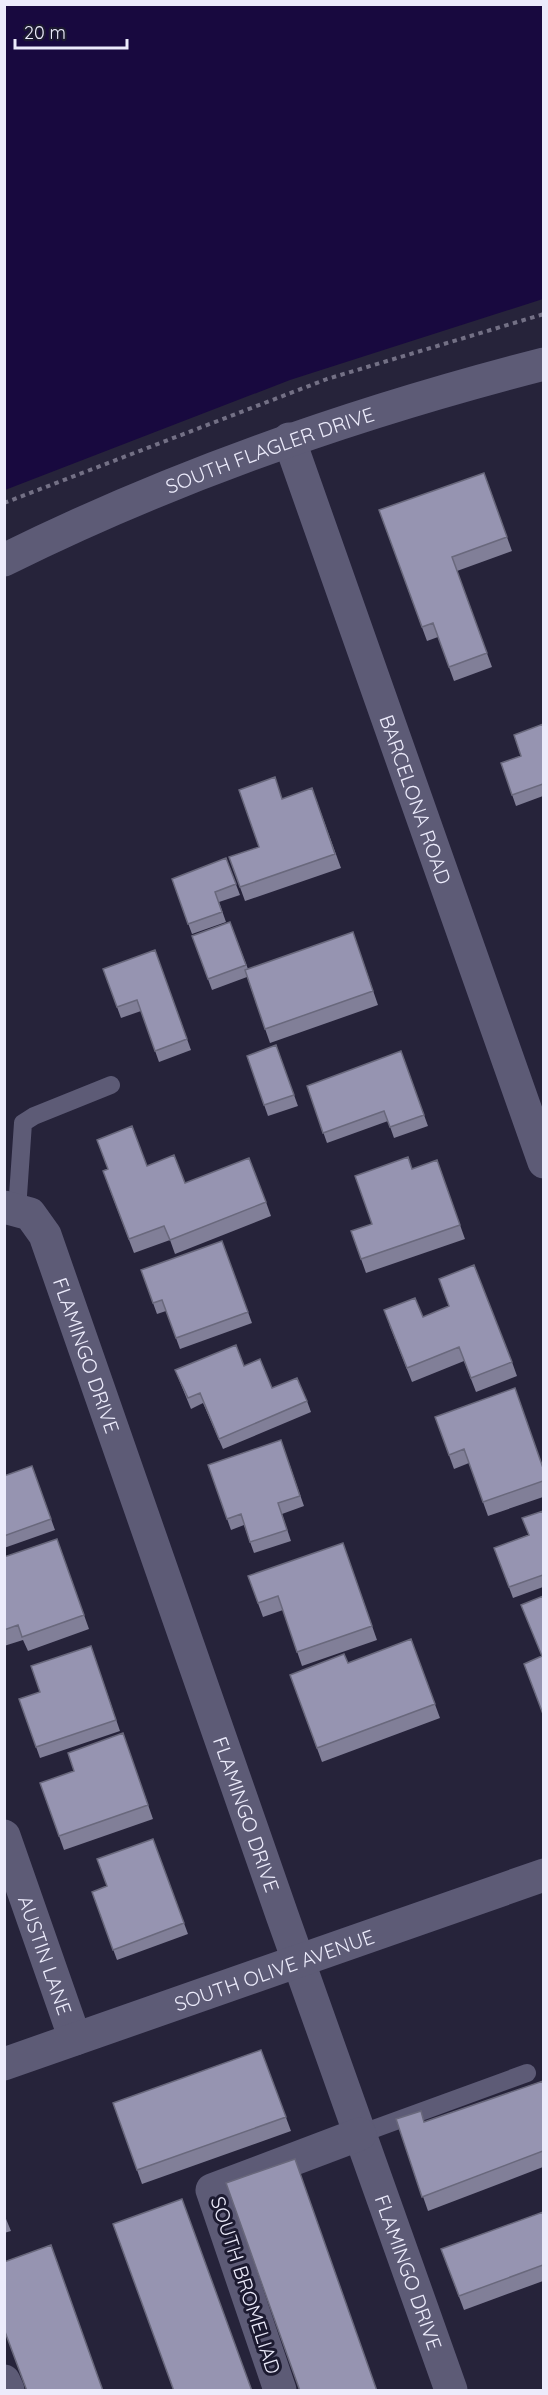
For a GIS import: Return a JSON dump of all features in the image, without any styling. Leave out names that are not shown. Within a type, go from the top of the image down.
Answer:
[{"type":"street","name":"SOUTH FLAGLER DRIVE","points":[[4,560],[89,519],[289,439],[445,389],[543,364]]},
{"type":"street","name":"BARCELONA ROAD","points":[[289,439],[543,1162]]},
{"type":"street","name":"FLAMINGO DRIVE","points":[[11,1208],[30,1214],[45,1235],[298,1961],[451,2391]]},
{"type":"street","name":"AUSTIN LANE","points":[[4,1836],[75,2039]]},
{"type":"street","name":"SOUTH OLIVE AVENUE","points":[[4,2064],[543,1875]]},
{"type":"street","name":"SOUTH BROMELIAD","points":[[280,2391],[212,2190],[360,2134]]},
{"type":"street","points":[[4,2381],[8,2391]]},
{"type":"lane","points":[[11,1208],[23,1123],[34,1116],[111,1084]]},
{"type":"lane","points":[[360,2134],[527,2073]]},
{"type":"path","points":[[4,503],[327,379],[543,314]]},
{"type":"shaded area","points":[[5,4],[543,5],[543,299],[290,380],[5,490]]},
{"type":"building","points":[[484,473],[507,537],[452,557],[487,653],[449,667],[433,623],[422,627],[379,510]]},
{"type":"building","points":[[543,724],[543,784],[512,795],[501,763],[521,756],[514,735]]},
{"type":"building","points":[[275,777],[282,799],[312,788],[335,854],[240,887],[229,857],[259,847],[239,790]]},
{"type":"building","points":[[226,858],[236,884],[215,892],[222,912],[188,924],[172,879]]},
{"type":"building","points":[[230,922],[246,965],[208,979],[192,936]]},
{"type":"building","points":[[353,932],[373,991],[265,1029],[245,970]]},
{"type":"building","points":[[155,950],[187,1039],[155,1051],[137,1000],[117,1007],[103,969]]},
{"type":"building","points":[[276,1045],[294,1095],[264,1105],[247,1056]]},
{"type":"building","points":[[401,1051],[424,1115],[390,1127],[384,1111],[323,1133],[307,1086]]},
{"type":"building","points":[[132,1126],[147,1166],[174,1155],[185,1183],[249,1158],[266,1202],[170,1240],[164,1226],[129,1239],[103,1171],[108,1169],[97,1140]]},
{"type":"building","points":[[408,1157],[412,1169],[437,1160],[460,1225],[361,1259],[351,1231],[372,1224],[355,1176]]},
{"type":"building","points":[[222,1241],[248,1312],[176,1338],[162,1300],[153,1303],[141,1270]]},
{"type":"building","points":[[474,1265],[512,1362],[471,1378],[459,1347],[407,1368],[384,1310],[415,1298],[423,1317],[449,1306],[439,1279]]},
{"type":"building","points":[[236,1345],[244,1366],[260,1359],[272,1388],[297,1378],[307,1401],[219,1439],[200,1393],[188,1398],[175,1370]]},
{"type":"building","points":[[515,1388],[543,1468],[543,1481],[483,1502],[464,1449],[449,1455],[435,1417]]},
{"type":"building","points":[[281,1440],[300,1496],[278,1503],[287,1530],[250,1542],[241,1514],[227,1519],[208,1465]]},
{"type":"building","points":[[32,1466],[51,1519],[4,1536],[4,1476]]},
{"type":"building","points":[[543,1511],[543,1575],[509,1587],[494,1548],[529,1535],[522,1518]]},
{"type":"building","points":[[57,1539],[84,1615],[22,1637],[18,1625],[4,1630],[4,1557]]},
{"type":"building","points":[[343,1543],[372,1626],[297,1652],[278,1596],[258,1603],[248,1576]]},
{"type":"building","points":[[543,1596],[543,1714],[524,1664],[542,1656],[521,1605]]},
{"type":"building","points":[[411,1639],[435,1704],[317,1748],[290,1675],[344,1654],[348,1663]]},
{"type":"building","points":[[91,1646],[116,1720],[36,1747],[19,1699],[40,1692],[31,1666]]},
{"type":"building","points":[[123,1733],[148,1805],[59,1836],[40,1783],[74,1771],[68,1753]]},
{"type":"building","points":[[153,1839],[184,1923],[113,1950],[92,1892],[107,1886],[97,1859]]},
{"type":"building","points":[[261,2050],[286,2117],[137,2170],[113,2103]]},
{"type":"building","points":[[543,2081],[543,2151],[422,2197],[396,2119],[421,2111],[424,2122]]},
{"type":"building","points":[[295,2159],[377,2391],[300,2391],[226,2183]]},
{"type":"building","points":[[182,2199],[252,2391],[174,2391],[113,2224]]},
{"type":"building","points":[[543,2212],[543,2265],[459,2296],[441,2249]]},
{"type":"building","points":[[51,2245],[103,2391],[27,2391],[4,2329],[4,2262]]}]
